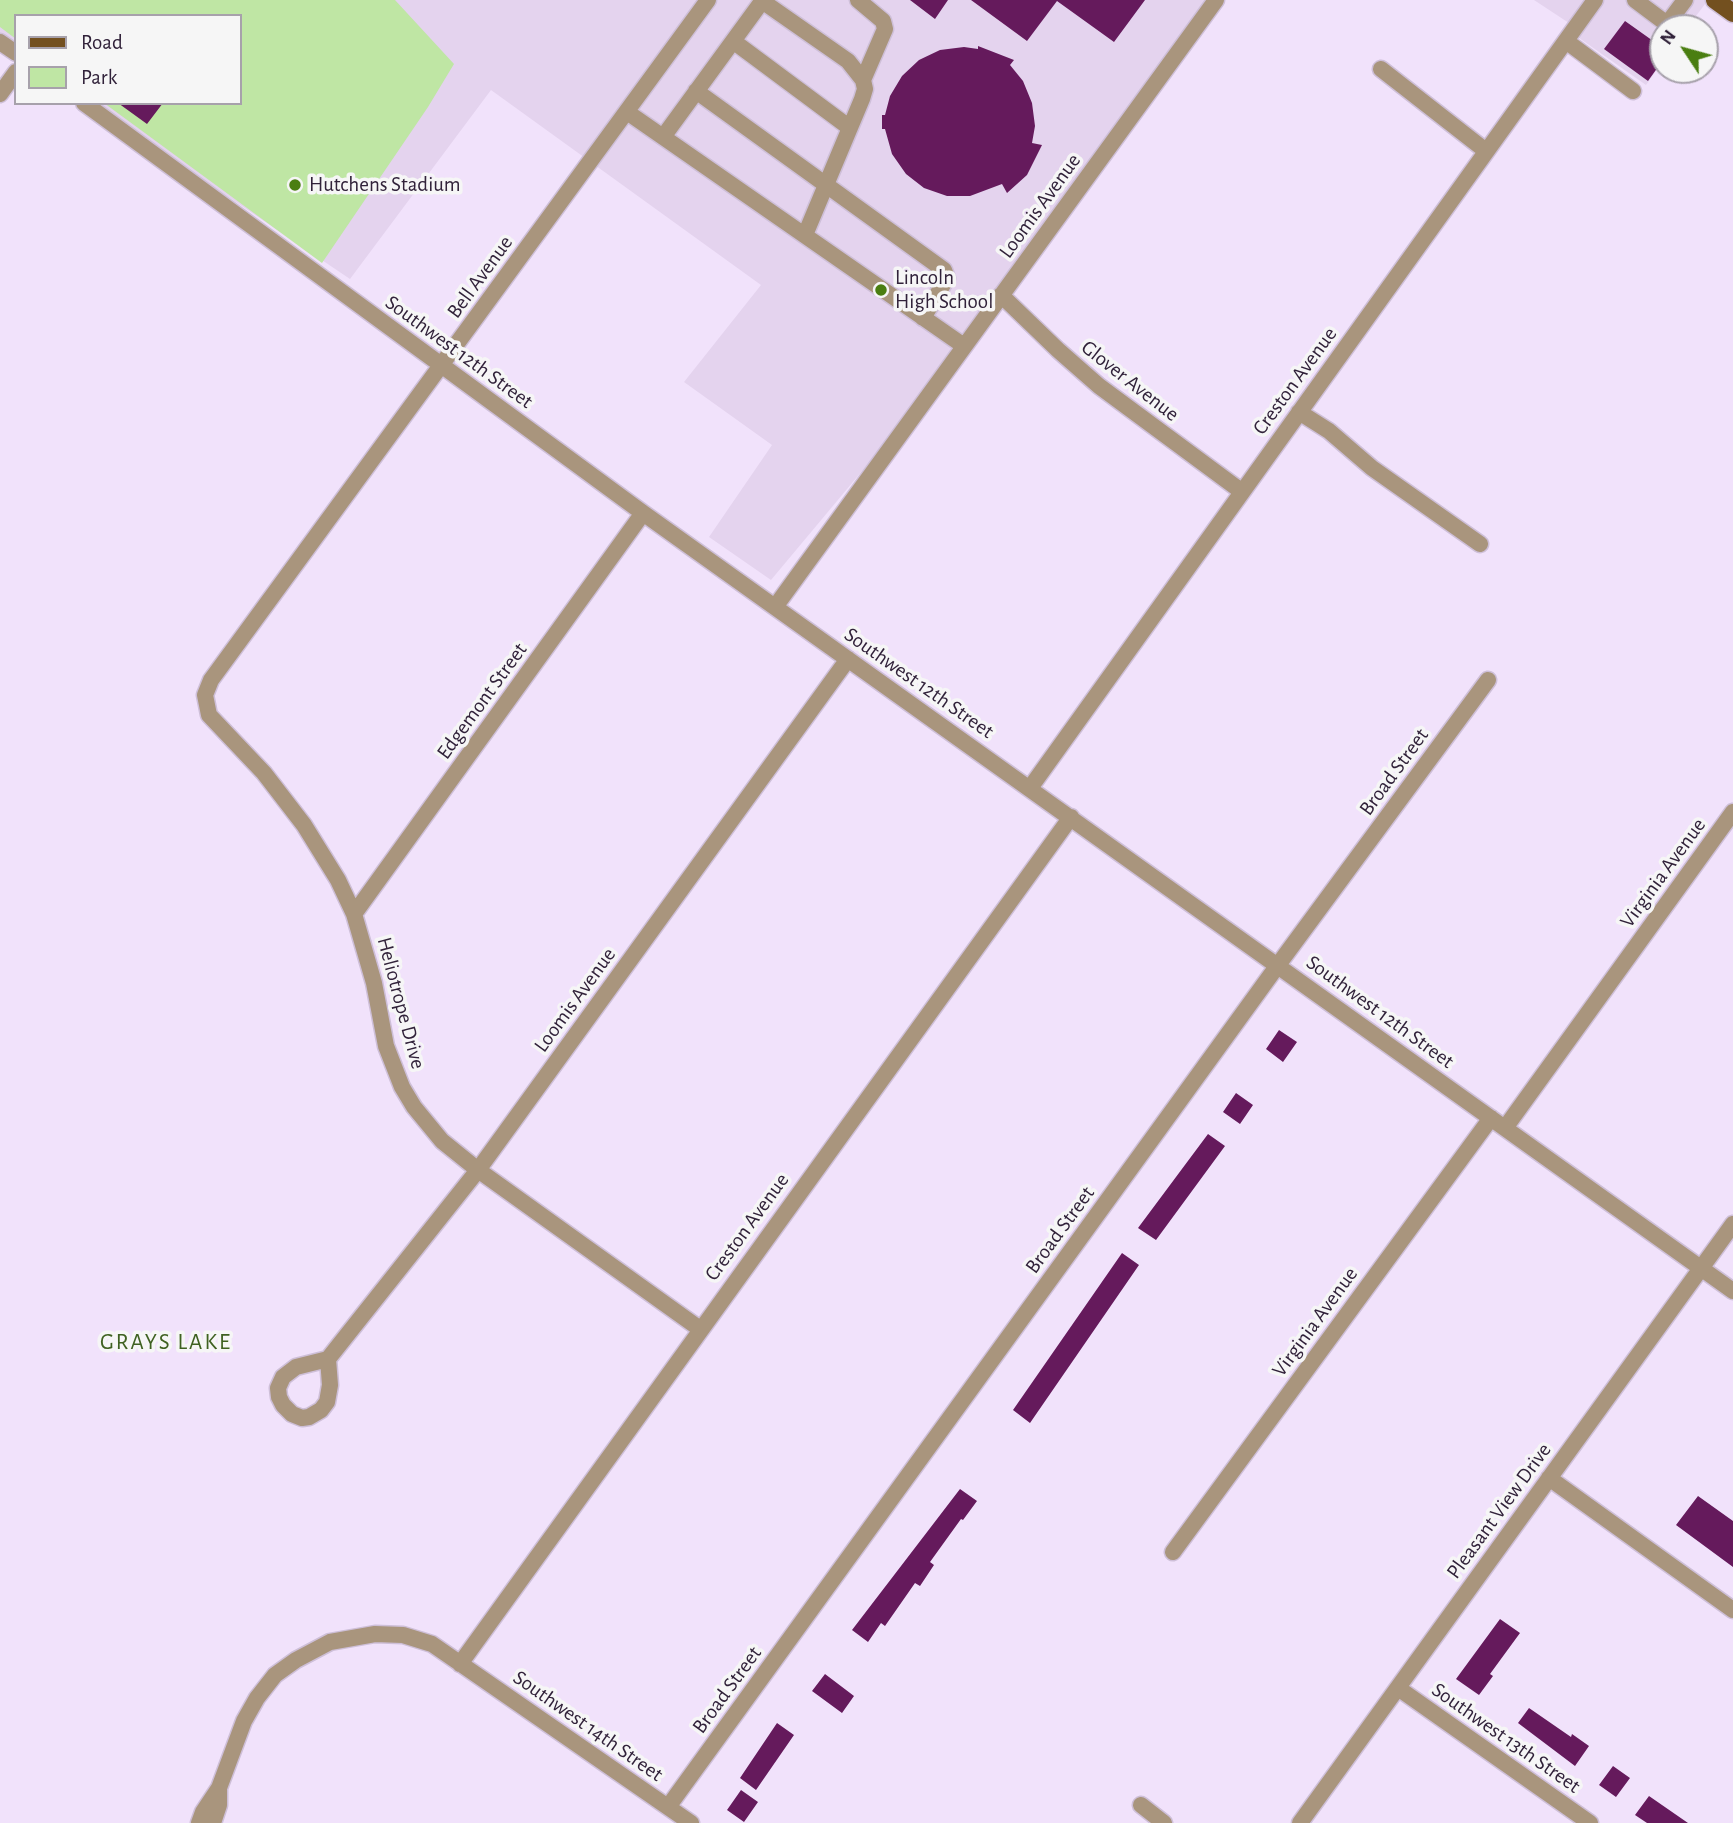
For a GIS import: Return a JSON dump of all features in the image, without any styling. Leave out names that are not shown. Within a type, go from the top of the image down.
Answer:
[{"type":"main road","points":[[1715,0],[1733,13]]},
{"type":"street","name":"Bell Avenue","points":[[211,680],[708,0]]},
{"type":"street","points":[[805,235],[862,99],[863,80],[885,29],[883,21],[858,0]]},
{"type":"street","name":"Loomis Avenue","points":[[775,607],[1216,0]]},
{"type":"street","name":"Creston Avenue","points":[[1030,788],[1595,0]]},
{"type":"street","points":[[1635,0],[1667,24],[1685,0]]},
{"type":"street","points":[[663,136],[763,1],[848,61],[863,80]]},
{"type":"street","points":[[733,41],[850,128]]},
{"type":"street","points":[[1566,41],[1633,91]]},
{"type":"street","points":[[1381,69],[1486,151]]},
{"type":"street","points":[[0,94],[14,75]]},
{"type":"street","points":[[696,91],[944,270],[947,278],[923,318]]},
{"type":"street","name":"Southwest 12th Street","points":[[87,105],[643,513],[1733,1291]]},
{"type":"street","points":[[627,112],[964,346]]},
{"type":"street","name":"Glover Avenue","points":[[1001,295],[1099,386],[1241,491]]},
{"type":"street","points":[[1299,412],[1329,431],[1372,468],[1480,544]]},
{"type":"street","name":"Edgemont Street","points":[[354,914],[643,513]]},
{"type":"street","name":"Loomis Avenue","points":[[328,1359],[478,1170],[848,659]]},
{"type":"street","name":"Heliotrope Drive","points":[[211,680],[205,695],[209,715],[264,774],[304,825],[338,880],[354,914],[374,983],[386,1046],[402,1087],[414,1107],[442,1141],[478,1170],[700,1329]]},
{"type":"street","name":"Broad Street","points":[[668,1807],[1278,965],[1488,680]]},
{"type":"street","name":"Virginia Avenue","points":[[1506,1128],[1733,812]]},
{"type":"street","name":"Creston Avenue","points":[[460,1664],[1071,817]]},
{"type":"street","name":"Virginia Avenue","points":[[1173,1552],[1491,1118]]},
{"type":"street","name":"Pleasant View Drive","points":[[1300,1823],[1733,1224]]},
{"type":"street","points":[[1549,1478],[1733,1610]]},
{"type":"street","name":"Southwest 14th Street","points":[[219,1788],[244,1721],[275,1675],[314,1649],[346,1638],[374,1634],[403,1635],[432,1644],[691,1823]]},
{"type":"street","name":"Southwest 13th Street","points":[[1398,1688],[1590,1823]]},
{"type":"street","points":[[199,1823],[219,1788]]},
{"type":"street","points":[[213,1823],[219,1805],[219,1788]]},
{"type":"street","points":[[1141,1805],[1164,1823]]},
{"type":"shaded area","name":"Lincoln High School","points":[[0,0],[1216,0],[944,373],[771,580],[709,537],[772,445],[684,382],[761,285],[491,90],[350,279],[92,105],[242,105],[242,14],[14,14],[14,52],[0,42]]},
{"type":"shaded area","points":[[1534,0],[1708,0],[1698,14],[1649,14],[1649,81],[1646,85],[1572,33],[1575,27]]},
{"type":"green space","name":"Hutchens Stadium","points":[[0,0],[395,0],[454,64],[428,107],[322,263],[107,105],[242,105],[242,14],[14,14],[14,38],[0,27]]},
{"type":"building","points":[[910,0],[948,0],[935,19]]},
{"type":"building","points":[[971,0],[1145,0],[1114,42],[1057,1],[1027,41]]},
{"type":"building","points":[[1625,21],[1649,38],[1649,80],[1648,81],[1604,49]]},
{"type":"building","points":[[978,46],[1014,60],[1010,65],[1023,81],[1032,103],[1035,126],[1032,143],[1042,145],[1027,175],[1007,193],[1002,184],[970,196],[947,196],[924,188],[906,174],[892,154],[885,129],[882,129],[882,115],[885,115],[890,96],[902,76],[919,60],[940,50],[964,47],[978,49]]},
{"type":"building","points":[[121,105],[161,105],[147,124]]},
{"type":"building","points":[[1279,1030],[1297,1042],[1283,1062],[1266,1049]]},
{"type":"building","points":[[1236,1093],[1253,1105],[1240,1124],[1223,1112]]},
{"type":"building","points":[[1208,1134],[1225,1146],[1156,1240],[1138,1228]]},
{"type":"building","points":[[1122,1253],[1139,1265],[1030,1423],[1013,1410]]},
{"type":"building","points":[[960,1489],[977,1501],[930,1562],[934,1565],[920,1586],[915,1583],[885,1626],[881,1623],[868,1642],[852,1630]]},
{"type":"building","points":[[1698,1496],[1733,1521],[1733,1567],[1676,1525]]},
{"type":"building","points":[[1500,1619],[1520,1633],[1490,1674],[1493,1676],[1479,1695],[1456,1679]]},
{"type":"building","points":[[825,1674],[854,1696],[842,1713],[812,1691]]},
{"type":"building","points":[[1529,1708],[1589,1746],[1575,1766],[1518,1723]]},
{"type":"building","points":[[777,1723],[794,1735],[756,1790],[740,1778]]},
{"type":"building","points":[[1613,1766],[1630,1778],[1616,1797],[1599,1785]]},
{"type":"building","points":[[741,1790],[758,1802],[744,1822],[727,1810]]},
{"type":"building","points":[[1649,1796],[1688,1823],[1647,1823],[1635,1815]]},
{"type":"place","name":"Hutchens Stadium","points":[[295,185]]},
{"type":"place","name":"Lincoln High School","points":[[881,290]]},
{"type":"district","name":"GRAYS LAKE","points":[[166,1342]]}]
